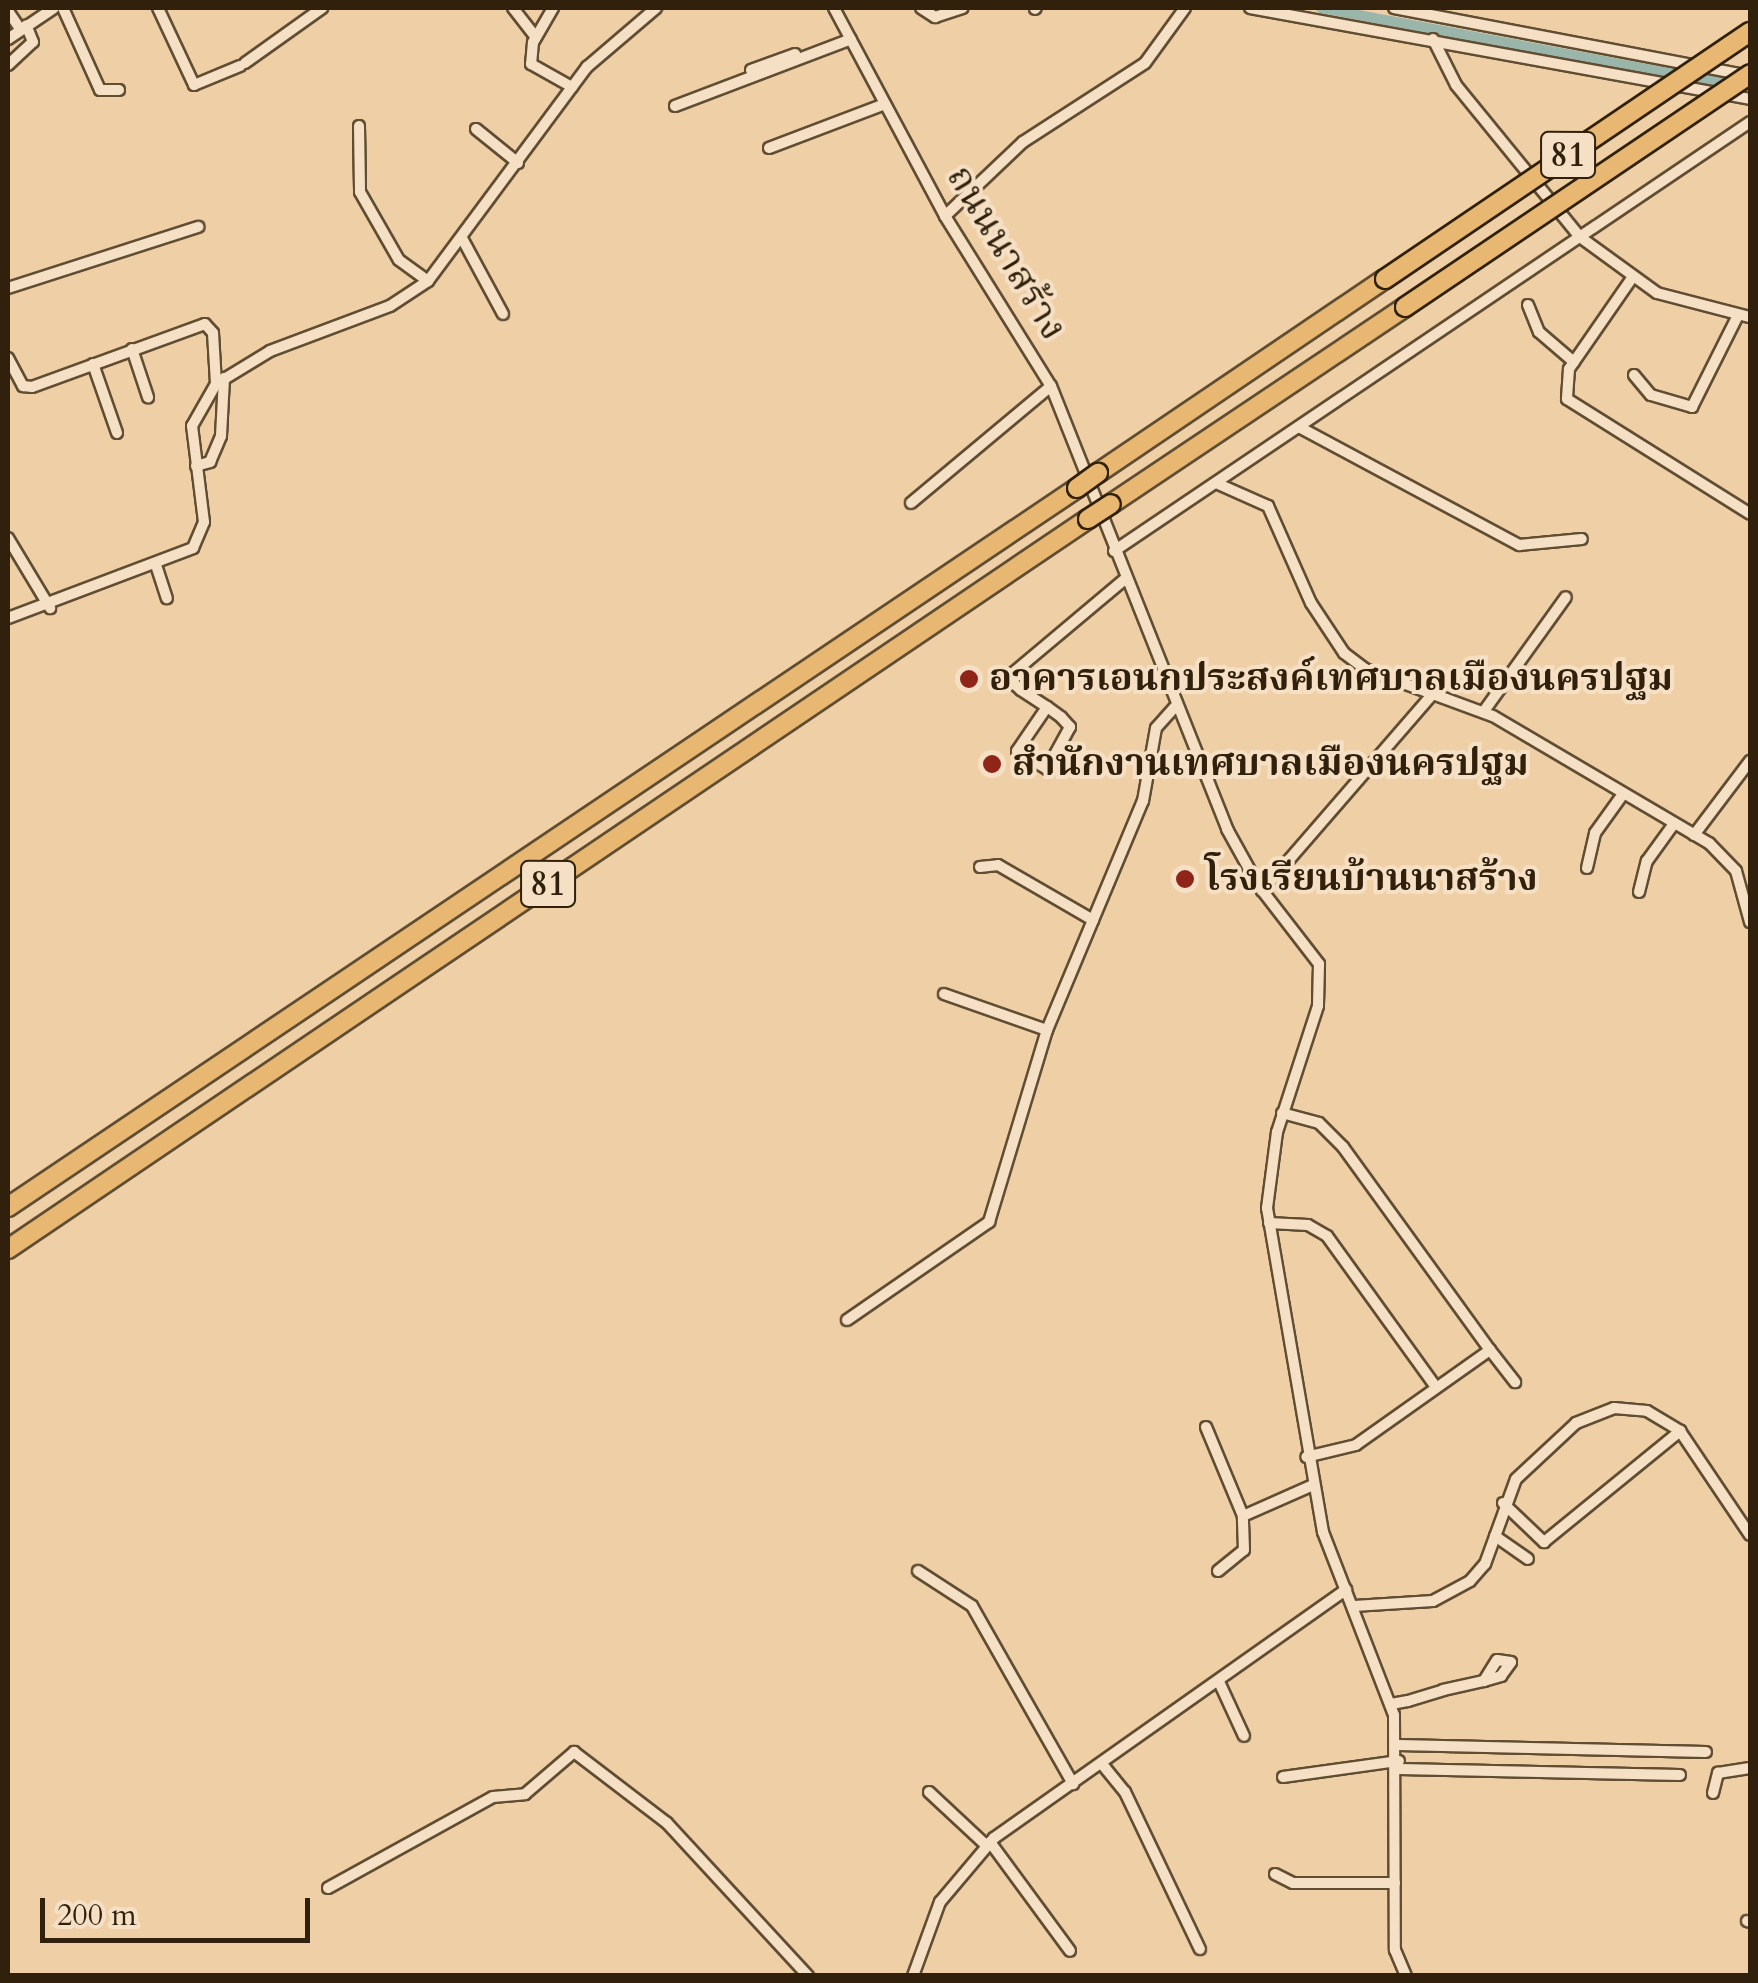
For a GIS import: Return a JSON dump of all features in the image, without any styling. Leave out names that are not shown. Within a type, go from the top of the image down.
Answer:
[{"type":"highway","name":"81","points":[[8,1207],[1750,32]]},
{"type":"highway","name":"81","points":[[8,1249],[1750,75]]},
{"type":"street","points":[[8,40],[54,8]]},
{"type":"street","points":[[64,8],[100,90],[119,90]]},
{"type":"street","points":[[158,8],[194,85],[242,64],[322,8]]},
{"type":"street","points":[[513,8],[536,37]]},
{"type":"street","points":[[553,8],[536,37],[531,64],[572,87]]},
{"type":"street","points":[[8,618],[50,608],[156,565],[202,540],[192,426],[220,381],[270,351],[390,306],[428,281],[463,240],[600,52],[656,8]]},
{"type":"street","name":"ถนนนาสร้าง","points":[[834,8],[945,216],[1051,386],[1175,707],[1262,891],[1305,938],[1322,976],[1282,1113],[1267,1186],[1269,1223],[1306,1457],[1346,1590],[1392,1704],[1399,1765],[1394,1950],[1406,1976]]},
{"type":"street","points":[[921,8],[935,17],[964,8]]},
{"type":"street","points":[[945,216],[1023,142],[1145,62],[1186,8]]},
{"type":"street","points":[[1250,8],[1750,99]]},
{"type":"street","points":[[1394,8],[1750,75]]},
{"type":"street","points":[[8,11],[33,42],[8,66]]},
{"type":"street","points":[[676,106],[851,39]]},
{"type":"street","points":[[1433,39],[1456,86],[1580,238],[1632,278],[1744,316],[1692,407],[1651,395],[1634,375]]},
{"type":"street","points":[[751,70],[811,55]]},
{"type":"street","points":[[768,148],[885,104]]},
{"type":"street","points":[[1114,551],[1750,122]]},
{"type":"street","points":[[359,126],[360,192],[399,260],[428,281]]},
{"type":"street","points":[[476,129],[518,163]]},
{"type":"street","points":[[8,288],[198,227]]},
{"type":"street","points":[[463,240],[503,314]]},
{"type":"street","points":[[1632,278],[1574,362],[1565,384],[1573,408],[1750,514]]},
{"type":"street","points":[[1528,305],[1538,332],[1574,362]]},
{"type":"street","points":[[8,358],[32,387],[205,324],[214,332],[221,436],[210,462],[196,466]]},
{"type":"street","points":[[132,349],[148,397]]},
{"type":"street","points":[[93,364],[117,433]]},
{"type":"street","points":[[911,503],[1051,386]]},
{"type":"street","points":[[1299,427],[1519,545],[1582,539]]},
{"type":"street","points":[[1216,482],[1268,506],[1311,603],[1344,653],[1365,668],[1484,711],[1694,835],[1736,871],[1750,922]]},
{"type":"street","points":[[8,538],[50,608]]},
{"type":"street","points":[[156,565],[167,598]]},
{"type":"street","points":[[1047,707],[1017,751],[1047,769],[1070,726],[1047,707],[1014,684],[1014,671],[1124,579]]},
{"type":"street","points":[[1484,711],[1566,597]]},
{"type":"street","points":[[1262,891],[1435,691]]},
{"type":"street","points":[[847,1320],[989,1222],[1046,1030],[1143,801],[1156,728],[1175,707]]},
{"type":"street","points":[[1694,835],[1750,761]]},
{"type":"street","points":[[1587,868],[1595,832],[1623,794]]},
{"type":"street","points":[[1639,892],[1647,861],[1673,825]]},
{"type":"street","points":[[980,868],[998,865],[1092,920]]},
{"type":"street","points":[[944,994],[1046,1030]]},
{"type":"street","points":[[1282,1113],[1319,1123],[1336,1138],[1514,1382]]},
{"type":"street","points":[[1269,1223],[1308,1225],[1327,1236],[1436,1387]]},
{"type":"street","points":[[1306,1457],[1356,1445],[1490,1350]]},
{"type":"street","points":[[1354,1606],[1444,1597],[1478,1574],[1504,1503],[1531,1462],[1594,1413],[1632,1407],[1680,1432],[1750,1536]]},
{"type":"street","points":[[1206,1427],[1244,1516],[1244,1550],[1218,1571]]},
{"type":"street","points":[[1504,1503],[1544,1542],[1680,1432]]},
{"type":"street","points":[[1244,1516],[1313,1484]]},
{"type":"street","points":[[1494,1536],[1528,1559]]},
{"type":"street","points":[[918,1571],[972,1606],[1073,1784]]},
{"type":"street","points":[[914,1976],[930,1919],[988,1844],[1102,1764],[1154,1718],[1220,1684],[1346,1590]]},
{"type":"street","points":[[1392,1704],[1484,1681]]},
{"type":"street","points":[[1220,1684],[1244,1736]]},
{"type":"street","points":[[1398,1745],[1706,1752]]},
{"type":"street","points":[[328,1888],[494,1797],[525,1794],[574,1752],[667,1822],[808,1976]]},
{"type":"street","points":[[1102,1764],[1125,1792],[1200,1949]]},
{"type":"street","points":[[1283,1776],[1399,1765],[1680,1775]]},
{"type":"street","points":[[1713,1793],[1718,1772],[1750,1768]]},
{"type":"street","points":[[929,1792],[988,1844],[1070,1951]]},
{"type":"street","points":[[1275,1874],[1293,1883],[1395,1884]]},
{"type":"waterway","points":[[1321,8],[1750,88]]},
{"type":"place","name":"อาคารเอนกประสงค์เทศบาลเมืองนครปฐม","points":[[969,679]]},
{"type":"place","name":"สำนักงานเทศบาลเมืองนครปฐม","points":[[992,764]]},
{"type":"place","name":"โรงเรียนบ้านนาสร้าง","points":[[1185,879]]}]
